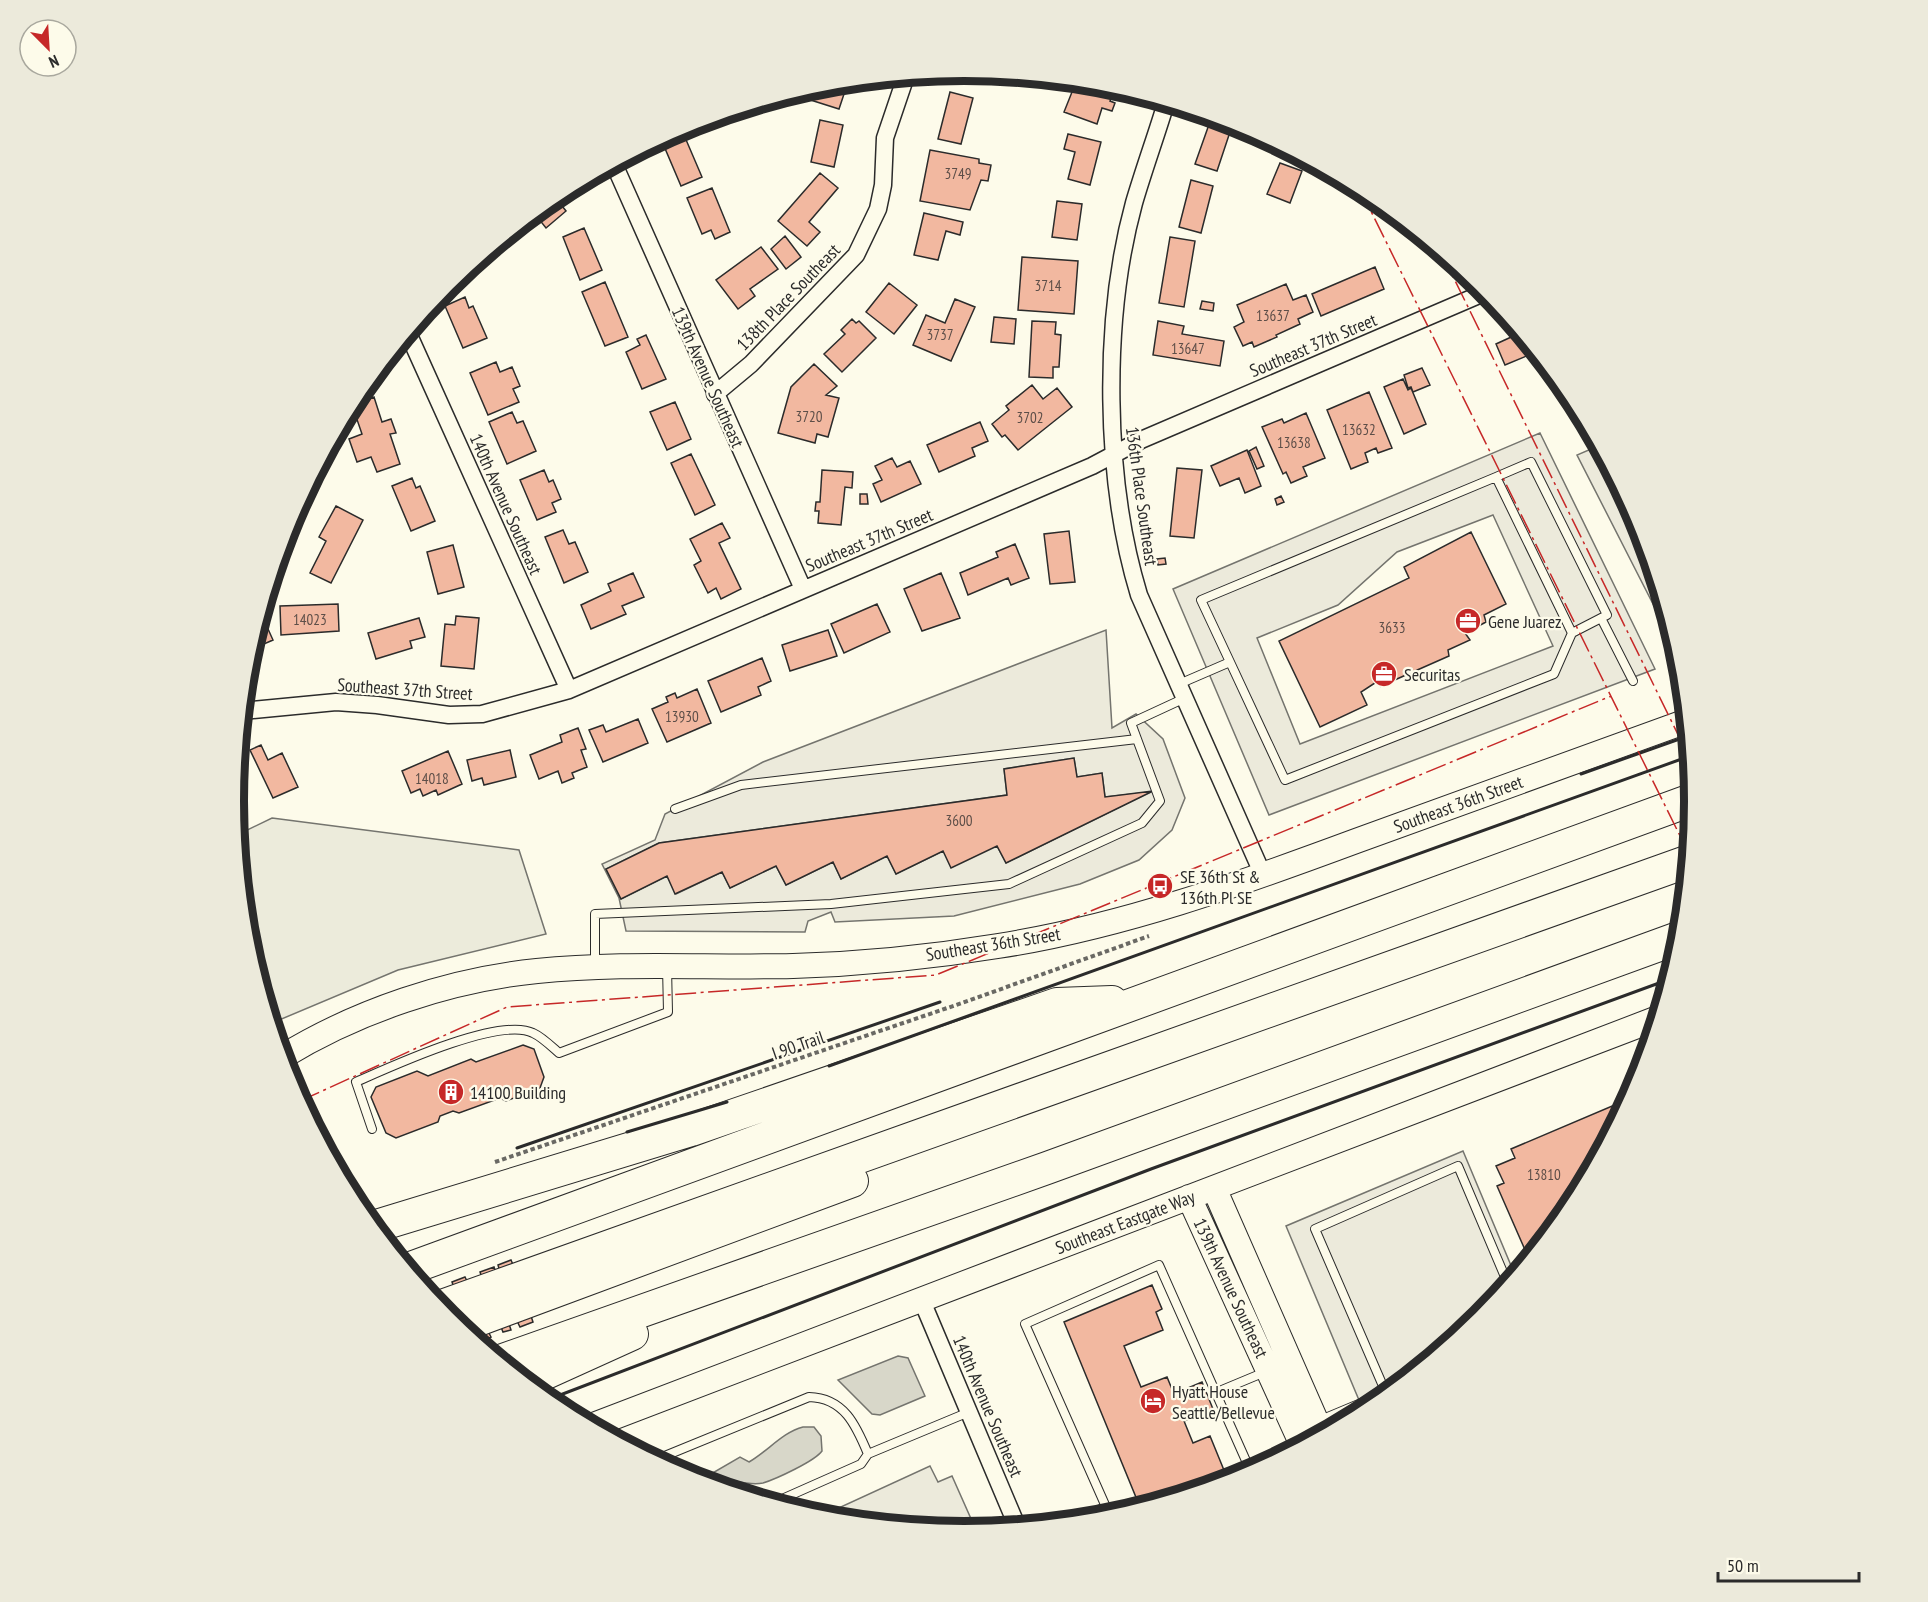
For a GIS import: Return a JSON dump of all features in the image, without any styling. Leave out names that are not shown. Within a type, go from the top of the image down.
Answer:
[{"type":"highway","points":[[415,1266],[1684,803]]},
{"type":"highway","points":[[468,1322],[539,1285],[1681,864]]},
{"type":"highway","points":[[450,1305],[539,1285],[1008,1123],[1443,965],[1679,884]]},
{"type":"highway","points":[[509,1358],[815,1251],[1670,941]]},
{"type":"highway","points":[[382,1224],[691,1130],[1057,1004],[1143,1000]]},
{"type":"highway","points":[[411,1261],[551,1218]]},
{"type":"highway","points":[[534,1378],[815,1251]]},
{"type":"main road","name":"Southeast 36th Street","points":[[290,1053],[330,1030],[397,1003],[457,985],[534,971],[594,967],[795,966],[890,959],[999,946],[1094,926],[1263,875],[1679,724]]},
{"type":"main road","name":"Southeast Eastgate Way","points":[[600,1423],[1649,1021]]},
{"type":"main road","name":"139th Avenue Southeast","points":[[1214,1188],[1309,1433]]},
{"type":"main road","name":"139th Avenue Southeast","points":[[1189,1197],[1268,1370],[1309,1433]]},
{"type":"street","name":"138th Place Southeast","points":[[715,394],[751,364],[856,255],[878,209],[883,185],[885,138],[903,84]]},
{"type":"street","name":"136th Place Southeast","points":[[1164,110],[1134,204],[1112,335],[1114,453],[1130,566],[1146,613],[1263,875]]},
{"type":"street","name":"139th Avenue Southeast","points":[[617,170],[803,589]]},
{"type":"street","name":"Southeast 37th Street","points":[[250,710],[336,702],[449,715],[482,714],[569,690],[1092,466],[1114,453],[1476,295]]},
{"type":"street","name":"140th Avenue Southeast","points":[[411,340],[569,690]]},
{"type":"street","name":"140th Avenue Southeast","points":[[922,1301],[1014,1519]]},
{"type":"lane","points":[[1531,462],[1607,615],[1601,618],[1572,633],[1554,674],[1285,780],[1201,600],[1531,462]]},
{"type":"lane","points":[[1496,477],[1572,633]]},
{"type":"lane","points":[[1601,618],[1634,681]]},
{"type":"lane","points":[[594,967],[595,914],[831,904],[1009,884],[1142,823],[1160,801],[1131,723],[1230,662]]},
{"type":"lane","points":[[675,809],[741,785],[1137,739]]},
{"type":"lane","points":[[372,1129],[356,1082],[422,1053],[491,1031],[531,1032],[559,1053],[668,1012],[667,967]]},
{"type":"lane","points":[[1386,1384],[1315,1229],[1458,1166],[1505,1276]]},
{"type":"lane","points":[[1106,1507],[1025,1324],[1160,1265],[1247,1463]]},
{"type":"lane","points":[[1217,1392],[1268,1370]]},
{"type":"lane","points":[[666,1456],[809,1397],[829,1400],[845,1411],[868,1454]]},
{"type":"lane","points":[[785,1498],[861,1464],[868,1454],[970,1412]]},
{"type":"path","name":"I 90 Trail","points":[[488,1164],[962,1003],[1157,933]]},
{"type":"shaded area","points":[[1540,433],[1655,669],[1269,815],[1173,589]],"holes":[[[1493,515],[1553,646],[1300,744],[1257,638],[1338,605],[1397,552]]]},
{"type":"shaded area","points":[[1592,449],[1610,483],[1646,570],[1659,616],[1577,455]]},
{"type":"shaded area","points":[[1106,630],[1112,728],[1136,714],[1163,739],[1185,798],[1172,830],[1139,860],[1080,884],[954,916],[835,922],[831,912],[808,921],[805,932],[626,931],[619,898],[602,864],[655,840],[665,814],[763,762]],"holes":[[[1074,758],[1077,777],[1102,773],[1105,797],[1150,792],[1006,863],[997,846],[943,851],[896,874],[887,856],[841,879],[833,862],[786,885],[776,866],[730,888],[722,872],[676,894],[667,876],[621,899],[606,869],[659,843],[1007,795],[1004,769]]]},
{"type":"shaded area","points":[[272,818],[519,850],[546,934],[398,970],[279,1020],[258,941],[250,895],[245,831]]},
{"type":"shaded area","points":[[1463,1151],[1512,1268],[1473,1310],[1439,1342],[1360,1402],[1286,1226]]},
{"type":"shaded area","points":[[898,1356],[908,1358],[925,1396],[880,1415],[872,1414],[838,1380]]},
{"type":"shaded area","points":[[814,1427],[821,1436],[822,1451],[804,1464],[777,1478],[759,1484],[731,1482],[710,1474],[740,1457],[749,1462],[796,1429]]},
{"type":"shaded area","points":[[930,1466],[938,1482],[952,1476],[972,1521],[870,1515],[836,1509]]},
{"type":"building","points":[[1073,90],[1112,97],[1110,101],[1115,103],[1112,111],[1102,108],[1097,124],[1064,112]]},
{"type":"building","points":[[845,91],[839,109],[807,99]]},
{"type":"building","points":[[950,92],[973,98],[961,144],[938,139]]},
{"type":"building","points":[[820,120],[843,125],[834,167],[811,162]]},
{"type":"building","points":[[1209,124],[1230,132],[1217,171],[1195,164]]},
{"type":"building","points":[[1068,134],[1101,142],[1090,185],[1068,179],[1075,152],[1064,149]]},
{"type":"building","points":[[685,137],[702,177],[681,186],[664,147]]},
{"type":"building","points":[[930,150],[979,159],[979,163],[991,165],[988,181],[981,180],[970,210],[920,201]]},
{"type":"building","points":[[1280,163],[1302,171],[1290,203],[1267,194]]},
{"type":"building","points":[[820,173],[838,188],[809,222],[820,232],[807,246],[778,221]]},
{"type":"building","points":[[1191,180],[1213,186],[1201,233],[1179,227]]},
{"type":"building","points":[[712,188],[730,232],[715,239],[711,230],[702,234],[687,198]]},
{"type":"building","points":[[1057,201],[1082,204],[1077,240],[1052,237]]},
{"type":"building","points":[[561,204],[566,211],[546,228],[540,220]]},
{"type":"building","points":[[924,213],[963,222],[960,235],[946,231],[938,260],[914,255]]},
{"type":"building","points":[[584,228],[602,270],[580,280],[563,237]]},
{"type":"building","points":[[785,236],[801,257],[786,269],[771,249]]},
{"type":"building","points":[[1170,237],[1195,241],[1184,307],[1159,303]]},
{"type":"building","points":[[761,247],[778,269],[750,289],[755,296],[738,309],[716,280]]},
{"type":"building","points":[[1022,257],[1078,261],[1074,314],[1018,310]]},
{"type":"building","points":[[1375,267],[1384,289],[1321,316],[1312,294]]},
{"type":"building","points":[[605,282],[628,337],[605,346],[582,292]]},
{"type":"building","points":[[889,283],[917,305],[894,334],[866,312]]},
{"type":"building","points":[[1286,284],[1293,300],[1306,295],[1313,312],[1298,319],[1300,324],[1276,335],[1277,337],[1254,347],[1252,342],[1243,346],[1234,327],[1244,322],[1237,305]]},
{"type":"building","points":[[465,297],[469,308],[473,306],[487,338],[463,348],[445,306]]},
{"type":"building","points":[[955,299],[975,307],[951,361],[913,345],[926,315],[945,323]]},
{"type":"building","points":[[1202,301],[1214,303],[1213,311],[1200,309]]},
{"type":"building","points":[[994,317],[1016,319],[1014,344],[991,342]]},
{"type":"building","points":[[852,319],[856,323],[859,321],[876,338],[842,372],[824,354],[845,334],[841,330]]},
{"type":"building","points":[[1032,321],[1056,322],[1055,334],[1061,335],[1059,367],[1053,367],[1053,378],[1029,377]]},
{"type":"building","points":[[1158,321],[1184,326],[1182,334],[1224,341],[1220,366],[1153,355]]},
{"type":"building","points":[[646,335],[666,379],[642,389],[626,352],[640,345],[637,339]]},
{"type":"building","points":[[1513,336],[1529,355],[1505,365],[1496,344]]},
{"type":"building","points":[[496,362],[500,372],[512,367],[520,386],[513,389],[519,402],[488,415],[470,373]]},
{"type":"building","points":[[814,364],[837,386],[826,395],[839,398],[828,437],[817,434],[815,443],[778,433],[791,387]]},
{"type":"building","points":[[1422,368],[1430,385],[1413,392],[1411,387],[1408,388],[1404,375]]},
{"type":"building","points":[[1403,379],[1408,390],[1411,388],[1426,424],[1404,434],[1384,387]]},
{"type":"building","points":[[1032,385],[1043,399],[1057,388],[1072,407],[1018,450],[1005,435],[1002,437],[992,424],[1009,410],[1006,406]]},
{"type":"building","points":[[1369,392],[1392,448],[1378,453],[1376,448],[1365,453],[1368,462],[1351,469],[1327,410]]},
{"type":"building","points":[[374,397],[382,422],[391,419],[396,433],[390,434],[400,464],[377,472],[371,457],[357,462],[349,439],[362,434],[356,416],[366,400]]},
{"type":"building","points":[[675,402],[691,439],[667,450],[650,412]]},
{"type":"building","points":[[512,412],[517,423],[523,421],[536,451],[507,464],[489,422]]},
{"type":"building","points":[[1306,413],[1325,458],[1303,467],[1307,476],[1291,483],[1286,472],[1283,474],[1262,427],[1282,419],[1284,423]]},
{"type":"building","points":[[980,422],[988,441],[972,448],[975,456],[939,472],[927,445]]},
{"type":"building","points":[[1256,447],[1264,466],[1257,469],[1249,451]]},
{"type":"building","points":[[1247,450],[1261,486],[1245,493],[1239,478],[1220,486],[1211,466]]},
{"type":"building","points":[[691,454],[715,505],[695,515],[671,463]]},
{"type":"building","points":[[892,458],[897,467],[910,461],[921,484],[881,502],[873,484],[882,480],[875,466]]},
{"type":"building","points":[[1177,468],[1202,470],[1194,538],[1170,536]]},
{"type":"building","points":[[544,470],[549,482],[553,480],[561,499],[552,503],[556,512],[537,520],[520,480]]},
{"type":"building","points":[[822,470],[853,472],[852,488],[845,487],[841,525],[818,523],[819,511],[815,511],[816,502],[820,502]]},
{"type":"building","points":[[412,478],[416,488],[420,486],[435,521],[411,531],[392,486]]},
{"type":"building","points":[[860,494],[867,494],[868,504],[860,504]]},
{"type":"building","points":[[1281,496],[1284,502],[1277,505],[1275,499]]},
{"type":"building","points":[[336,506],[363,520],[331,583],[310,573],[326,541],[319,537]]},
{"type":"building","points":[[722,523],[730,538],[719,543],[741,589],[721,599],[716,588],[708,593],[694,565],[701,561],[690,539]]},
{"type":"building","points":[[563,530],[569,544],[575,542],[588,572],[564,583],[545,537]]},
{"type":"building","points":[[1069,531],[1075,582],[1050,584],[1044,534]]},
{"type":"building","points":[[1471,532],[1506,604],[1484,615],[1486,622],[1465,633],[1470,640],[1448,650],[1449,656],[1381,686],[1381,679],[1361,692],[1367,705],[1320,727],[1279,641],[1409,578],[1404,567]]},
{"type":"building","points":[[1015,544],[1029,578],[1011,585],[1008,578],[968,595],[960,573],[998,557],[996,552]]},
{"type":"building","points":[[453,545],[464,587],[438,594],[427,552]]},
{"type":"building","points":[[1165,558],[1166,564],[1158,565],[1157,559]]},
{"type":"building","points":[[633,573],[644,597],[622,606],[626,614],[591,629],[581,605],[611,591],[608,584]]},
{"type":"building","points":[[941,573],[960,618],[922,631],[904,589]]},
{"type":"building","points":[[338,604],[339,631],[281,635],[280,606]]},
{"type":"building","points":[[877,604],[890,632],[844,653],[831,624]]},
{"type":"building","points":[[456,616],[479,618],[474,669],[441,666],[445,624],[455,625]]},
{"type":"building","points":[[419,618],[425,637],[410,641],[412,648],[376,659],[368,633]]},
{"type":"building","points":[[266,626],[273,640],[262,645]]},
{"type":"building","points":[[828,630],[837,656],[790,671],[782,645]]},
{"type":"building","points":[[762,658],[771,681],[758,687],[761,695],[721,712],[708,681]]},
{"type":"building","points":[[697,689],[711,723],[667,742],[652,709],[668,702],[666,697],[675,693],[677,698]]},
{"type":"building","points":[[638,719],[648,743],[603,762],[589,730],[603,725],[606,732]]},
{"type":"building","points":[[578,728],[586,749],[581,750],[587,767],[572,773],[574,778],[562,783],[558,771],[539,779],[530,755],[562,742],[560,735]]},
{"type":"building","points":[[261,745],[268,760],[282,753],[298,787],[273,798],[250,750]]},
{"type":"building","points":[[510,750],[516,777],[484,785],[482,778],[472,781],[467,760]]},
{"type":"building","points":[[448,751],[462,784],[438,795],[436,790],[423,796],[420,789],[411,793],[402,771]]},
{"type":"building","points":[[1074,758],[1077,777],[1102,773],[1105,797],[1153,791],[1006,863],[997,846],[951,868],[943,851],[896,874],[887,856],[841,879],[833,862],[786,885],[776,866],[730,888],[722,872],[675,894],[667,876],[621,899],[606,869],[659,843],[1007,795],[1004,769]]},
{"type":"building","name":"14100 Building","points":[[523,1045],[534,1049],[544,1077],[540,1088],[506,1101],[500,1098],[459,1113],[453,1111],[440,1116],[438,1122],[396,1138],[386,1133],[371,1097],[376,1087],[417,1071],[428,1076],[471,1059],[476,1062]]},
{"type":"building","points":[[1617,1104],[1588,1161],[1563,1201],[1525,1251],[1497,1186],[1504,1183],[1496,1166],[1515,1158],[1511,1149]]},
{"type":"building","points":[[511,1260],[514,1267],[500,1272],[498,1265]]},
{"type":"building","points":[[494,1267],[496,1273],[482,1278],[480,1272]]},
{"type":"building","points":[[465,1277],[468,1283],[454,1288],[452,1282]]},
{"type":"building","name":"Hyatt House Seattle/Bellevue","points":[[1152,1285],[1162,1309],[1156,1312],[1163,1330],[1124,1346],[1141,1387],[1167,1377],[1174,1394],[1202,1382],[1213,1409],[1184,1421],[1193,1443],[1210,1436],[1225,1472],[1195,1483],[1137,1499],[1064,1322]]},
{"type":"building","points":[[531,1316],[533,1322],[520,1327],[517,1321]]},
{"type":"building","points":[[509,1324],[511,1330],[503,1332],[501,1327]]},
{"type":"building","points":[[488,1331],[491,1337],[486,1339],[481,1334]]},
{"type":"wall","points":[[1581,774],[1681,739]]},
{"type":"wall","points":[[829,1066],[1682,759]]},
{"type":"wall","points":[[558,1396],[1151,1169],[1660,983]]},
{"type":"wall","points":[[517,1148],[940,1002]]},
{"type":"wall","points":[[627,1132],[727,1102]]},
{"type":"power","points":[[1368,205],[1682,840]]},
{"type":"power","points":[[1450,270],[1681,740]]},
{"type":"power","points":[[308,1097],[507,1007],[936,975],[1611,696]]},
{"type":"place","name":"Gene Juarez","points":[[1468,621]]},
{"type":"place","name":"Securitas","points":[[1384,674]]},
{"type":"place","name":"SE 36th St & 136th Pl SE","points":[[1160,886]]},
{"type":"place","name":"14100 Building","points":[[451,1092]]},
{"type":"place","name":"Hyatt House Seattle/Bellevue","points":[[1153,1401]]}]
